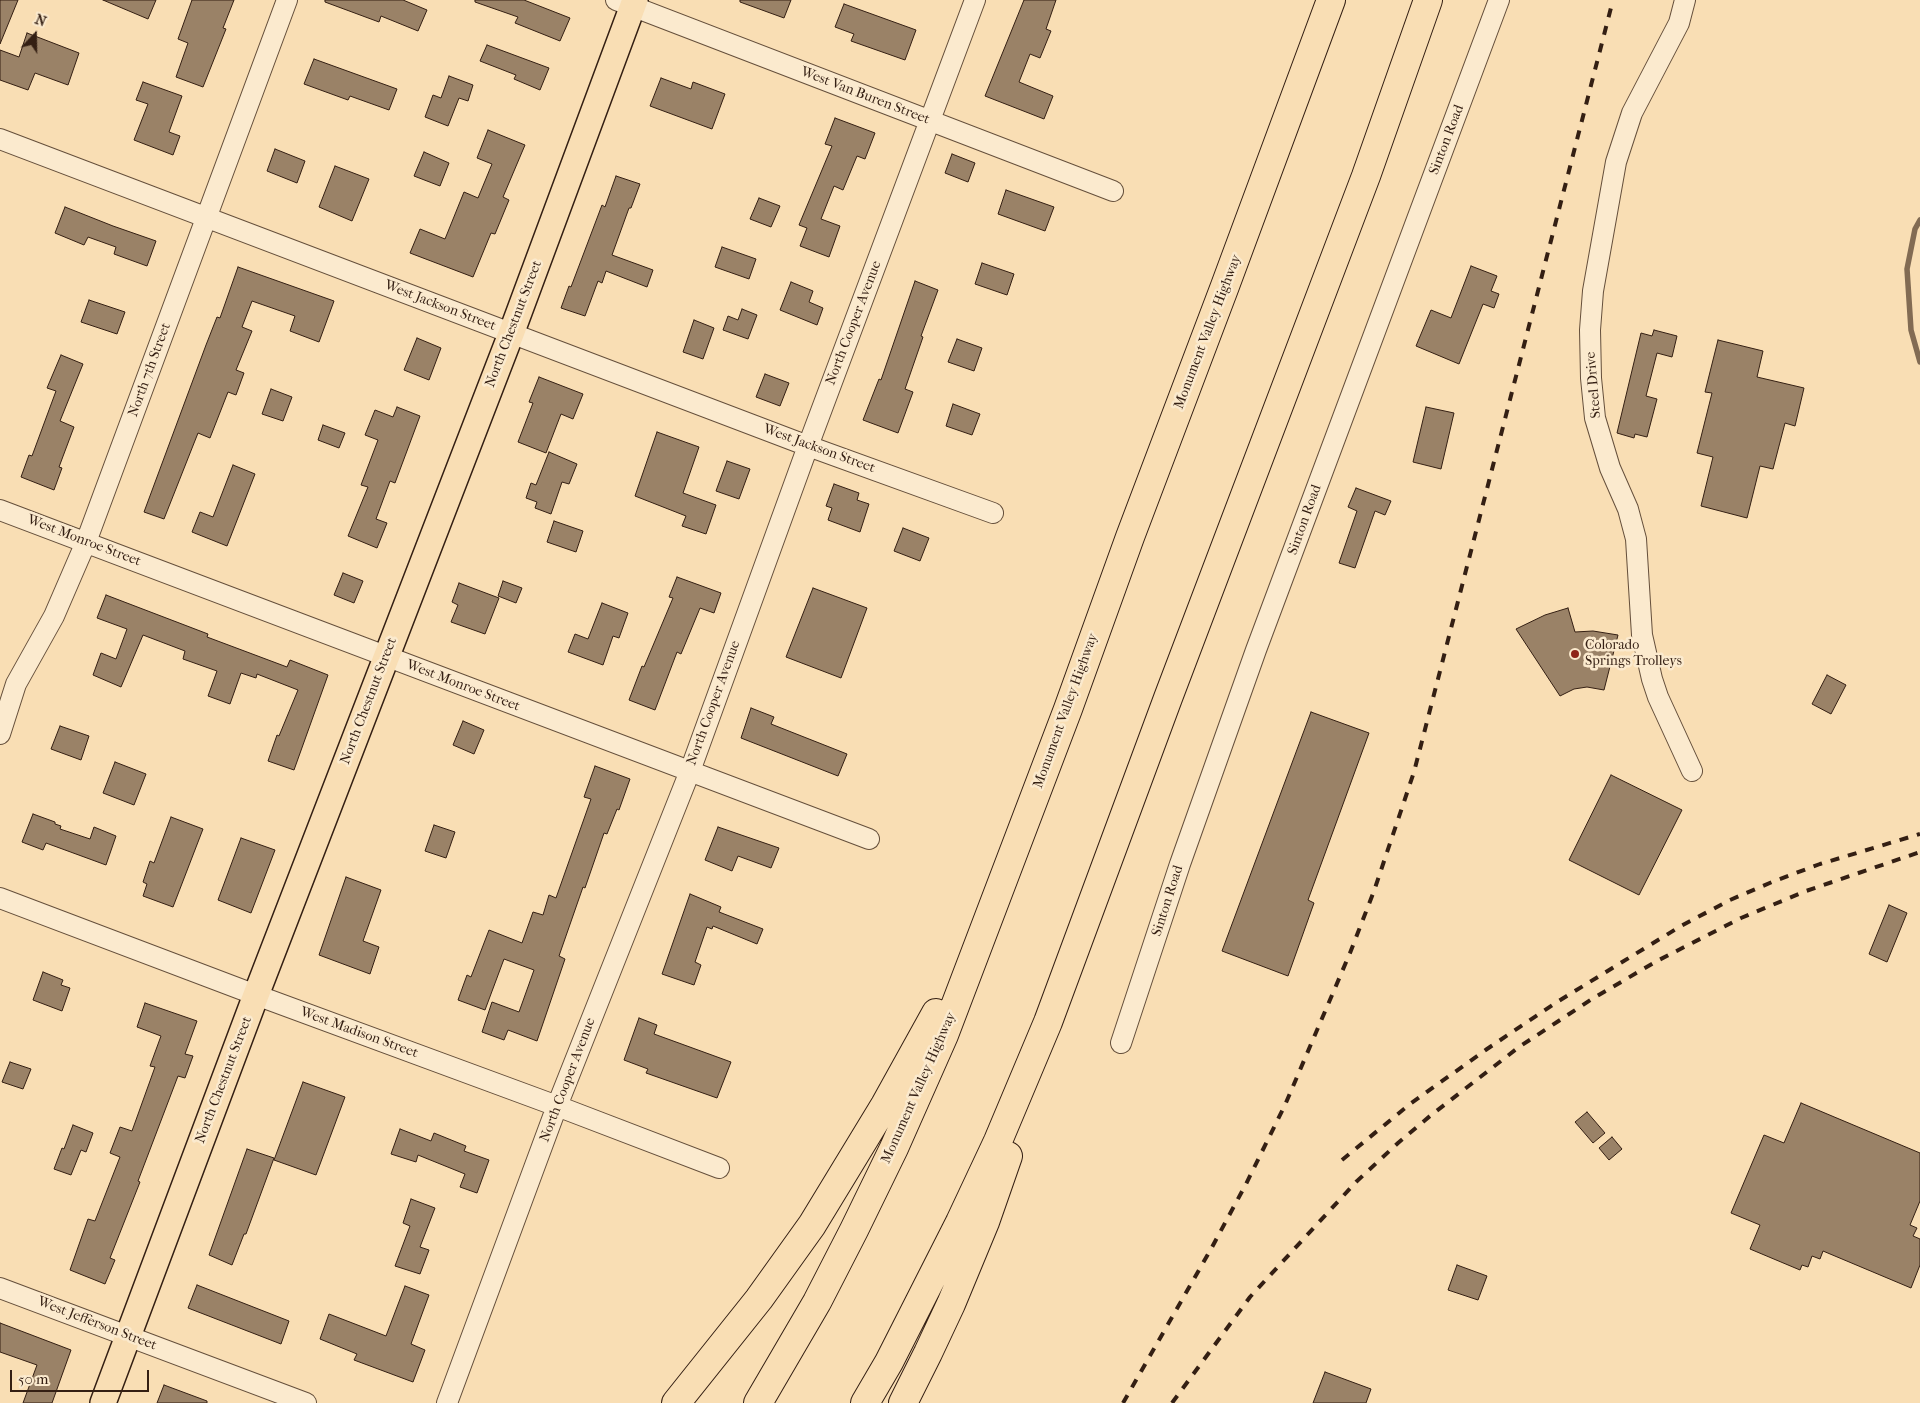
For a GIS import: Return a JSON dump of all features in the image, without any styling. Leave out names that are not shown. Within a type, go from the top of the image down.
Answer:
[{"type":"highway","name":"Monument Valley Highway","points":[[758,1403],[817,1302],[894,1148],[944,1035],[1331,0]]},
{"type":"highway","points":[[865,1403],[889,1362],[960,1222],[998,1141],[1048,1022],[1168,698],[1366,176],[1428,0]]},
{"type":"highway","points":[[676,1403],[759,1299],[812,1225],[845,1172],[924,1035],[1001,884]]},
{"type":"highway","points":[[902,1403],[928,1353],[985,1222],[1012,1143],[1048,1022]]},
{"type":"main road","name":"North Chestnut Street","points":[[103,1403],[256,996],[511,334],[628,2]]},
{"type":"street","name":"North 7th Street","points":[[0,734],[16,684],[54,616],[86,542],[287,0]]},
{"type":"street","name":"North Cooper Avenue","points":[[446,1403],[557,1106],[690,771],[808,446],[975,0]]},
{"type":"street","name":"Sinton Road","points":[[1121,1043],[1180,864],[1256,650],[1499,0]]},
{"type":"street","name":"Steel Drive","points":[[1685,0],[1678,23],[1632,113],[1616,162],[1593,291],[1591,368],[1595,418],[1610,468],[1628,509],[1636,539],[1642,635],[1652,679],[1658,697],[1692,771]]},
{"type":"street","name":"West Van Buren Street","points":[[628,2],[1113,191]]},
{"type":"street","name":"West Jackson Street","points":[[0,139],[808,446],[993,513]]},
{"type":"street","name":"West Monroe Street","points":[[0,510],[870,839]]},
{"type":"street","name":"West Madison Street","points":[[0,898],[256,996],[557,1106],[719,1168]]},
{"type":"street","name":"West Jefferson Street","points":[[0,1288],[306,1403]]},
{"type":"building","points":[[0,0],[18,0],[0,44]]},
{"type":"building","points":[[103,0],[156,0],[148,19]]},
{"type":"building","points":[[192,0],[234,0],[223,28],[226,29],[203,87],[176,77],[188,43],[178,39]]},
{"type":"building","points":[[325,0],[403,0],[427,10],[418,31],[381,16],[379,22],[325,2]]},
{"type":"building","points":[[475,0],[524,0],[570,18],[560,41],[515,23],[518,17],[475,2]]},
{"type":"building","points":[[740,0],[791,0],[784,18],[740,2]]},
{"type":"building","points":[[1024,0],[1056,0],[1046,29],[1051,31],[1040,58],[1030,54],[1019,82],[1053,96],[1044,119],[985,96]]},
{"type":"building","points":[[844,4],[916,30],[905,60],[851,41],[854,34],[835,27]]},
{"type":"building","points":[[27,33],[79,53],[68,85],[35,73],[28,90],[0,80],[0,50],[19,57]]},
{"type":"building","points":[[487,45],[549,68],[540,90],[514,79],[516,75],[480,61]]},
{"type":"building","points":[[314,59],[397,89],[389,110],[350,96],[348,100],[304,84]]},
{"type":"building","points":[[449,76],[473,85],[468,101],[459,98],[448,126],[425,117],[433,95],[441,98]]},
{"type":"building","points":[[661,78],[691,89],[693,82],[725,94],[712,129],[650,106]]},
{"type":"building","points":[[143,82],[182,96],[169,132],[180,136],[173,155],[134,140],[148,104],[136,100]]},
{"type":"building","points":[[835,118],[875,133],[865,159],[857,156],[843,190],[834,186],[821,219],[840,226],[829,257],[800,246],[807,228],[799,225],[832,146],[825,144]]},
{"type":"building","points":[[488,130],[525,145],[503,197],[509,200],[495,234],[491,233],[473,277],[410,253],[420,229],[445,239],[464,192],[478,198],[492,164],[477,158]]},
{"type":"building","points":[[275,149],[305,161],[297,183],[267,171]]},
{"type":"building","points":[[424,152],[449,163],[440,186],[414,176]]},
{"type":"building","points":[[952,154],[975,163],[968,182],[945,173]]},
{"type":"building","points":[[335,166],[369,179],[352,221],[319,207]]},
{"type":"building","points":[[616,176],[640,184],[612,255],[653,270],[647,287],[606,271],[602,283],[598,281],[585,316],[561,308],[569,286],[571,287],[602,205],[605,207]]},
{"type":"building","points":[[1006,190],[1054,207],[1045,231],[998,214]]},
{"type":"building","points":[[759,198],[780,206],[771,227],[750,219]]},
{"type":"building","points":[[65,207],[156,241],[147,266],[114,254],[116,247],[88,237],[84,245],[55,233]]},
{"type":"building","points":[[722,247],[756,259],[749,279],[715,267]]},
{"type":"building","points":[[982,263],[1014,274],[1007,295],[975,284]]},
{"type":"building","points":[[1471,266],[1497,276],[1491,291],[1499,294],[1494,308],[1483,304],[1459,364],[1416,346],[1431,310],[1451,318]]},
{"type":"building","points":[[238,267],[334,301],[319,342],[290,331],[295,316],[252,301],[242,327],[252,331],[236,370],[244,373],[236,395],[228,392],[210,438],[198,433],[164,519],[144,512],[206,345],[217,317],[220,318]]},
{"type":"building","points":[[915,281],[938,290],[921,336],[923,337],[905,389],[913,392],[898,433],[863,420],[879,379],[881,380]]},
{"type":"building","points":[[791,282],[813,291],[809,302],[823,308],[817,325],[780,310]]},
{"type":"building","points":[[89,300],[125,312],[117,334],[81,322]]},
{"type":"building","points":[[742,309],[757,315],[748,339],[723,330],[728,316],[738,320]]},
{"type":"building","points":[[694,320],[714,328],[703,359],[683,352]]},
{"type":"building","points":[[1654,330],[1677,336],[1672,357],[1657,353],[1646,396],[1657,399],[1647,437],[1635,434],[1634,438],[1617,433],[1641,333],[1652,336]]},
{"type":"building","points":[[417,338],[441,348],[429,380],[404,370]]},
{"type":"building","points":[[957,339],[982,348],[974,371],[948,362]]},
{"type":"building","points":[[1718,340],[1763,351],[1757,377],[1804,388],[1795,426],[1785,423],[1773,469],[1760,466],[1747,518],[1701,506],[1713,457],[1697,453],[1712,393],[1705,392]]},
{"type":"building","points":[[61,355],[83,364],[60,421],[74,427],[59,467],[62,468],[54,490],[21,477],[29,455],[32,456],[56,391],[47,388]]},
{"type":"building","points":[[765,374],[789,383],[780,406],[756,397]]},
{"type":"building","points":[[539,377],[583,394],[573,419],[561,414],[546,453],[518,442],[533,403],[529,402]]},
{"type":"building","points":[[271,389],[292,397],[283,421],[262,414]]},
{"type":"building","points":[[953,404],[980,414],[972,435],[946,426]]},
{"type":"building","points":[[397,407],[420,416],[395,483],[390,481],[376,519],[387,523],[377,548],[348,536],[368,487],[361,485],[378,440],[365,435],[375,410],[393,417]]},
{"type":"building","points":[[1426,407],[1454,413],[1441,469],[1413,462]]},
{"type":"building","points":[[323,425],[345,433],[339,448],[318,440]]},
{"type":"building","points":[[657,432],[699,447],[683,493],[716,505],[706,534],[682,526],[686,516],[635,496]]},
{"type":"building","points":[[549,452],[577,464],[569,484],[562,482],[551,514],[535,508],[537,502],[526,498],[531,483],[536,485]]},
{"type":"building","points":[[727,461],[750,469],[739,499],[716,491]]},
{"type":"building","points":[[233,465],[255,474],[227,546],[192,532],[200,512],[213,517]]},
{"type":"building","points":[[834,484],[859,493],[857,500],[869,504],[860,532],[828,520],[832,508],[826,506]]},
{"type":"building","points":[[1356,488],[1391,501],[1385,515],[1375,511],[1355,568],[1339,563],[1357,511],[1348,507]]},
{"type":"building","points":[[554,521],[583,531],[576,552],[547,542]]},
{"type":"building","points":[[903,528],[929,538],[920,561],[894,551]]},
{"type":"building","points":[[343,573],[363,581],[354,603],[334,595]]},
{"type":"building","points":[[677,577],[721,593],[714,613],[700,608],[681,654],[677,652],[655,710],[629,700],[642,666],[644,667],[673,598],[669,597]]},
{"type":"building","points":[[503,581],[522,588],[516,603],[498,596]]},
{"type":"building","points":[[459,583],[499,598],[485,634],[451,622],[458,605],[452,602]]},
{"type":"building","points":[[813,588],[867,608],[841,678],[786,657]]},
{"type":"building","points":[[106,595],[208,634],[207,637],[287,667],[290,660],[328,675],[294,770],[268,761],[277,735],[279,736],[298,690],[257,674],[256,678],[241,673],[230,704],[208,696],[217,671],[183,659],[185,651],[143,635],[121,687],[93,675],[101,653],[116,659],[127,629],[97,618]]},
{"type":"building","points":[[602,603],[628,613],[619,638],[613,636],[603,665],[568,652],[575,634],[588,639]]},
{"type":"building","points":[[1568,608],[1575,632],[1593,631],[1618,635],[1604,690],[1587,687],[1574,689],[1560,696],[1516,629],[1545,615]]},
{"type":"building","points":[[1827,675],[1846,685],[1831,714],[1812,704]]},
{"type":"building","points":[[751,708],[774,717],[771,724],[847,754],[838,776],[741,738]]},
{"type":"building","points":[[1311,712],[1369,733],[1308,900],[1314,903],[1288,976],[1222,951]]},
{"type":"building","points":[[463,721],[484,730],[474,754],[453,745]]},
{"type":"building","points":[[60,726],[89,736],[81,760],[51,749]]},
{"type":"building","points":[[115,762],[146,774],[134,805],[103,793]]},
{"type":"building","points":[[595,766],[630,779],[619,810],[617,809],[607,834],[604,833],[585,888],[583,887],[559,956],[565,959],[537,1041],[508,1030],[504,1040],[482,1032],[492,1002],[519,1012],[534,970],[504,959],[485,1010],[458,1000],[467,975],[471,977],[489,930],[522,943],[533,912],[543,915],[549,895],[556,898],[591,799],[584,797]]},
{"type":"building","points":[[1611,775],[1682,810],[1639,895],[1569,860]]},
{"type":"building","points":[[33,814],[55,822],[55,824],[61,826],[60,829],[90,839],[94,827],[116,836],[106,865],[46,843],[43,850],[22,842]]},
{"type":"building","points":[[171,817],[203,829],[173,907],[143,896],[147,884],[143,882],[150,861],[154,863]]},
{"type":"building","points":[[434,825],[455,832],[446,858],[425,851]]},
{"type":"building","points":[[718,827],[779,848],[771,868],[738,856],[732,871],[705,860]]},
{"type":"building","points":[[241,838],[275,850],[251,913],[218,900]]},
{"type":"building","points":[[346,877],[381,890],[363,941],[379,947],[370,974],[319,955]]},
{"type":"building","points":[[690,894],[721,907],[719,912],[763,929],[757,944],[713,926],[712,929],[707,927],[695,962],[701,965],[694,985],[662,974]]},
{"type":"building","points":[[1889,905],[1907,913],[1887,962],[1869,954]]},
{"type":"building","points":[[43,972],[63,980],[61,985],[70,988],[62,1011],[33,1000]]},
{"type":"building","points":[[145,1003],[197,1021],[185,1054],[193,1056],[185,1078],[178,1076],[138,1181],[140,1182],[110,1258],[115,1260],[105,1284],[70,1270],[88,1219],[95,1221],[120,1157],[110,1153],[120,1127],[132,1131],[155,1067],[150,1066],[161,1036],[137,1027]]},
{"type":"building","points":[[639,1018],[657,1025],[654,1034],[731,1062],[717,1098],[646,1073],[648,1069],[624,1060]]},
{"type":"building","points":[[10,1062],[31,1069],[23,1089],[2,1082]]},
{"type":"building","points":[[303,1082],[345,1097],[316,1175],[274,1160]]},
{"type":"building","points":[[1801,1103],[1920,1153],[1920,1201],[1910,1225],[1917,1228],[1913,1236],[1920,1239],[1920,1265],[1911,1288],[1823,1251],[1820,1259],[1812,1256],[1808,1267],[1802,1265],[1800,1270],[1750,1249],[1760,1225],[1731,1213],[1764,1135],[1784,1143]]},
{"type":"building","points":[[1587,1112],[1605,1133],[1593,1143],[1575,1122]]},
{"type":"building","points":[[73,1125],[93,1133],[86,1152],[81,1150],[71,1175],[54,1169]]},
{"type":"building","points":[[400,1129],[431,1141],[434,1133],[466,1146],[464,1151],[489,1160],[477,1193],[460,1187],[465,1174],[418,1155],[416,1162],[391,1154]]},
{"type":"building","points":[[1612,1137],[1622,1149],[1609,1160],[1599,1148]]},
{"type":"building","points":[[247,1149],[274,1158],[246,1234],[244,1234],[232,1265],[209,1255]]},
{"type":"building","points":[[411,1199],[435,1208],[420,1247],[429,1250],[420,1274],[395,1266],[410,1226],[403,1223]]},
{"type":"building","points":[[1457,1265],[1487,1276],[1478,1300],[1448,1290]]},
{"type":"building","points":[[197,1285],[289,1321],[281,1344],[188,1308]]},
{"type":"building","points":[[405,1286],[429,1295],[411,1344],[425,1350],[413,1382],[354,1360],[357,1354],[320,1339],[329,1314],[386,1336]]},
{"type":"building","points":[[0,1323],[71,1350],[52,1403],[23,1403],[37,1365],[0,1352]]},
{"type":"building","points":[[1325,1372],[1371,1389],[1366,1403],[1313,1403]]},
{"type":"building","points":[[164,1385],[207,1401],[207,1403],[157,1403]]},
{"type":"waterway","points":[[1920,220],[1915,229],[1907,269],[1911,330],[1920,362]]},
{"type":"railway","points":[[1123,1403],[1211,1249],[1285,1105],[1350,953],[1374,891],[1414,772],[1613,0]]},
{"type":"railway","points":[[1342,1160],[1410,1104],[1487,1049],[1557,1002],[1681,926],[1730,900],[1772,882],[1820,864],[1920,834]]},
{"type":"railway","points":[[1172,1403],[1250,1297],[1356,1182],[1430,1116],[1519,1047],[1592,999],[1657,961],[1741,918],[1806,891],[1920,852]]},
{"type":"place","name":"Colorado Springs Trolleys","points":[[1575,654]]}]
